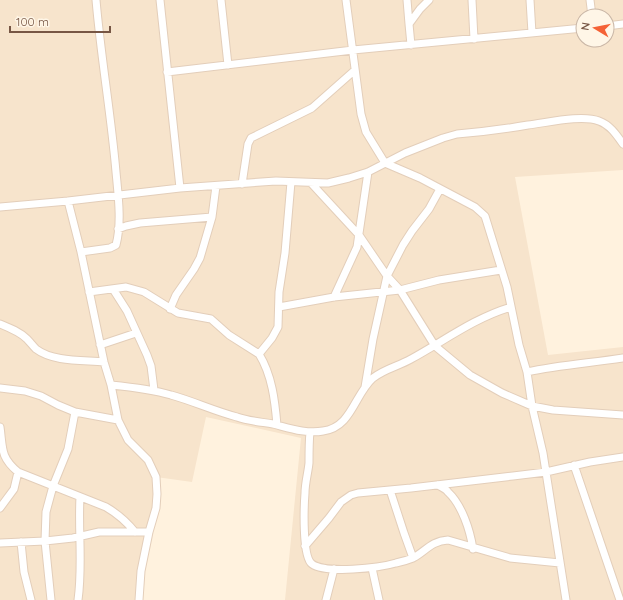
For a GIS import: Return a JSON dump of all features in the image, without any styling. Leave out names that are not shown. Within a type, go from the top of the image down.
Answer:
[{"type":"street","points":[[81,252],[110,248],[116,244],[118,229],[118,196],[96,0]]},
{"type":"street","points":[[160,0],[180,188]]},
{"type":"street","points":[[221,0],[228,65]]},
{"type":"street","points":[[346,0],[356,70],[357,94],[361,114],[366,132],[385,163],[420,178],[475,207],[485,216],[507,287],[519,345],[527,372],[532,406],[546,472],[566,600]]},
{"type":"street","points":[[407,0],[411,45]]},
{"type":"street","points":[[409,24],[429,0]]},
{"type":"street","points":[[472,0],[474,39]]},
{"type":"street","points":[[530,0],[532,33]]},
{"type":"street","points":[[167,72],[353,50],[575,29]]},
{"type":"street","points":[[242,184],[248,144],[251,138],[312,108],[356,70]]},
{"type":"street","points":[[0,207],[118,196],[180,188],[276,181],[311,183],[328,182],[349,178],[368,172],[405,152],[450,136],[556,121],[588,118],[597,120],[606,124],[613,130],[623,144]]},
{"type":"street","points":[[334,297],[357,247],[368,172]]},
{"type":"street","points":[[259,354],[272,338],[278,327],[291,182]]},
{"type":"street","points":[[311,183],[359,235],[387,276],[400,290],[435,346],[470,375],[502,393],[532,406],[553,410],[623,415]]},
{"type":"street","points":[[170,309],[176,295],[200,258],[212,217],[216,186]]},
{"type":"street","points":[[365,388],[373,340],[387,276],[403,245],[429,209],[440,189]]},
{"type":"street","points":[[68,201],[81,252],[100,345],[111,385],[118,420],[128,440],[148,460],[156,477],[156,508],[149,532],[141,572],[139,600]]},
{"type":"street","points":[[118,229],[140,224],[212,217]]},
{"type":"street","points":[[279,307],[334,297],[400,290],[439,280],[501,270]]},
{"type":"street","points":[[89,292],[126,287],[144,292],[170,309],[186,316],[206,317],[212,319],[229,335],[259,354],[267,370],[274,395],[278,425]]},
{"type":"street","points":[[113,289],[127,311],[147,355],[151,366],[154,390]]},
{"type":"street","points":[[111,385],[154,390],[238,418],[310,432],[324,431],[335,428],[344,421],[365,388],[374,378],[435,346],[469,324],[511,307]]},
{"type":"street","points":[[0,324],[17,332],[27,339],[36,349],[46,354],[63,359],[104,362]]},
{"type":"street","points":[[100,345],[136,333]]},
{"type":"street","points":[[527,372],[549,367],[588,364],[623,358]]},
{"type":"street","points":[[0,388],[25,391],[41,396],[75,412],[118,420]]},
{"type":"street","points":[[51,600],[45,541],[46,512],[53,486],[68,449],[75,412]]},
{"type":"street","points":[[0,427],[2,457],[18,472],[116,512],[124,518],[136,532]]},
{"type":"street","points":[[310,432],[309,464],[305,492],[306,546],[311,564],[334,569],[372,568],[395,564],[413,558],[428,546],[448,540],[473,549],[510,558],[560,563]]},
{"type":"street","points":[[306,546],[341,502],[350,495],[546,472],[623,457]]},
{"type":"street","points":[[574,466],[620,600]]},
{"type":"street","points":[[0,508],[14,489],[18,472]]},
{"type":"street","points":[[438,484],[448,492],[455,501],[470,532],[473,549]]},
{"type":"street","points":[[390,490],[413,558]]},
{"type":"street","points":[[78,600],[80,585],[81,536],[79,520],[80,497]]},
{"type":"street","points":[[0,543],[45,541],[99,532],[149,532]]},
{"type":"street","points":[[21,542],[24,572],[31,600]]},
{"type":"street","points":[[372,568],[380,600]]},
{"type":"street","points":[[326,600],[334,569]]},
{"type":"shaded area","points":[[0,0],[623,0],[623,170],[515,177],[548,355],[623,347],[623,600],[285,600],[301,438],[206,417],[192,482],[156,477],[157,494],[149,532],[140,600],[0,600]]}]
